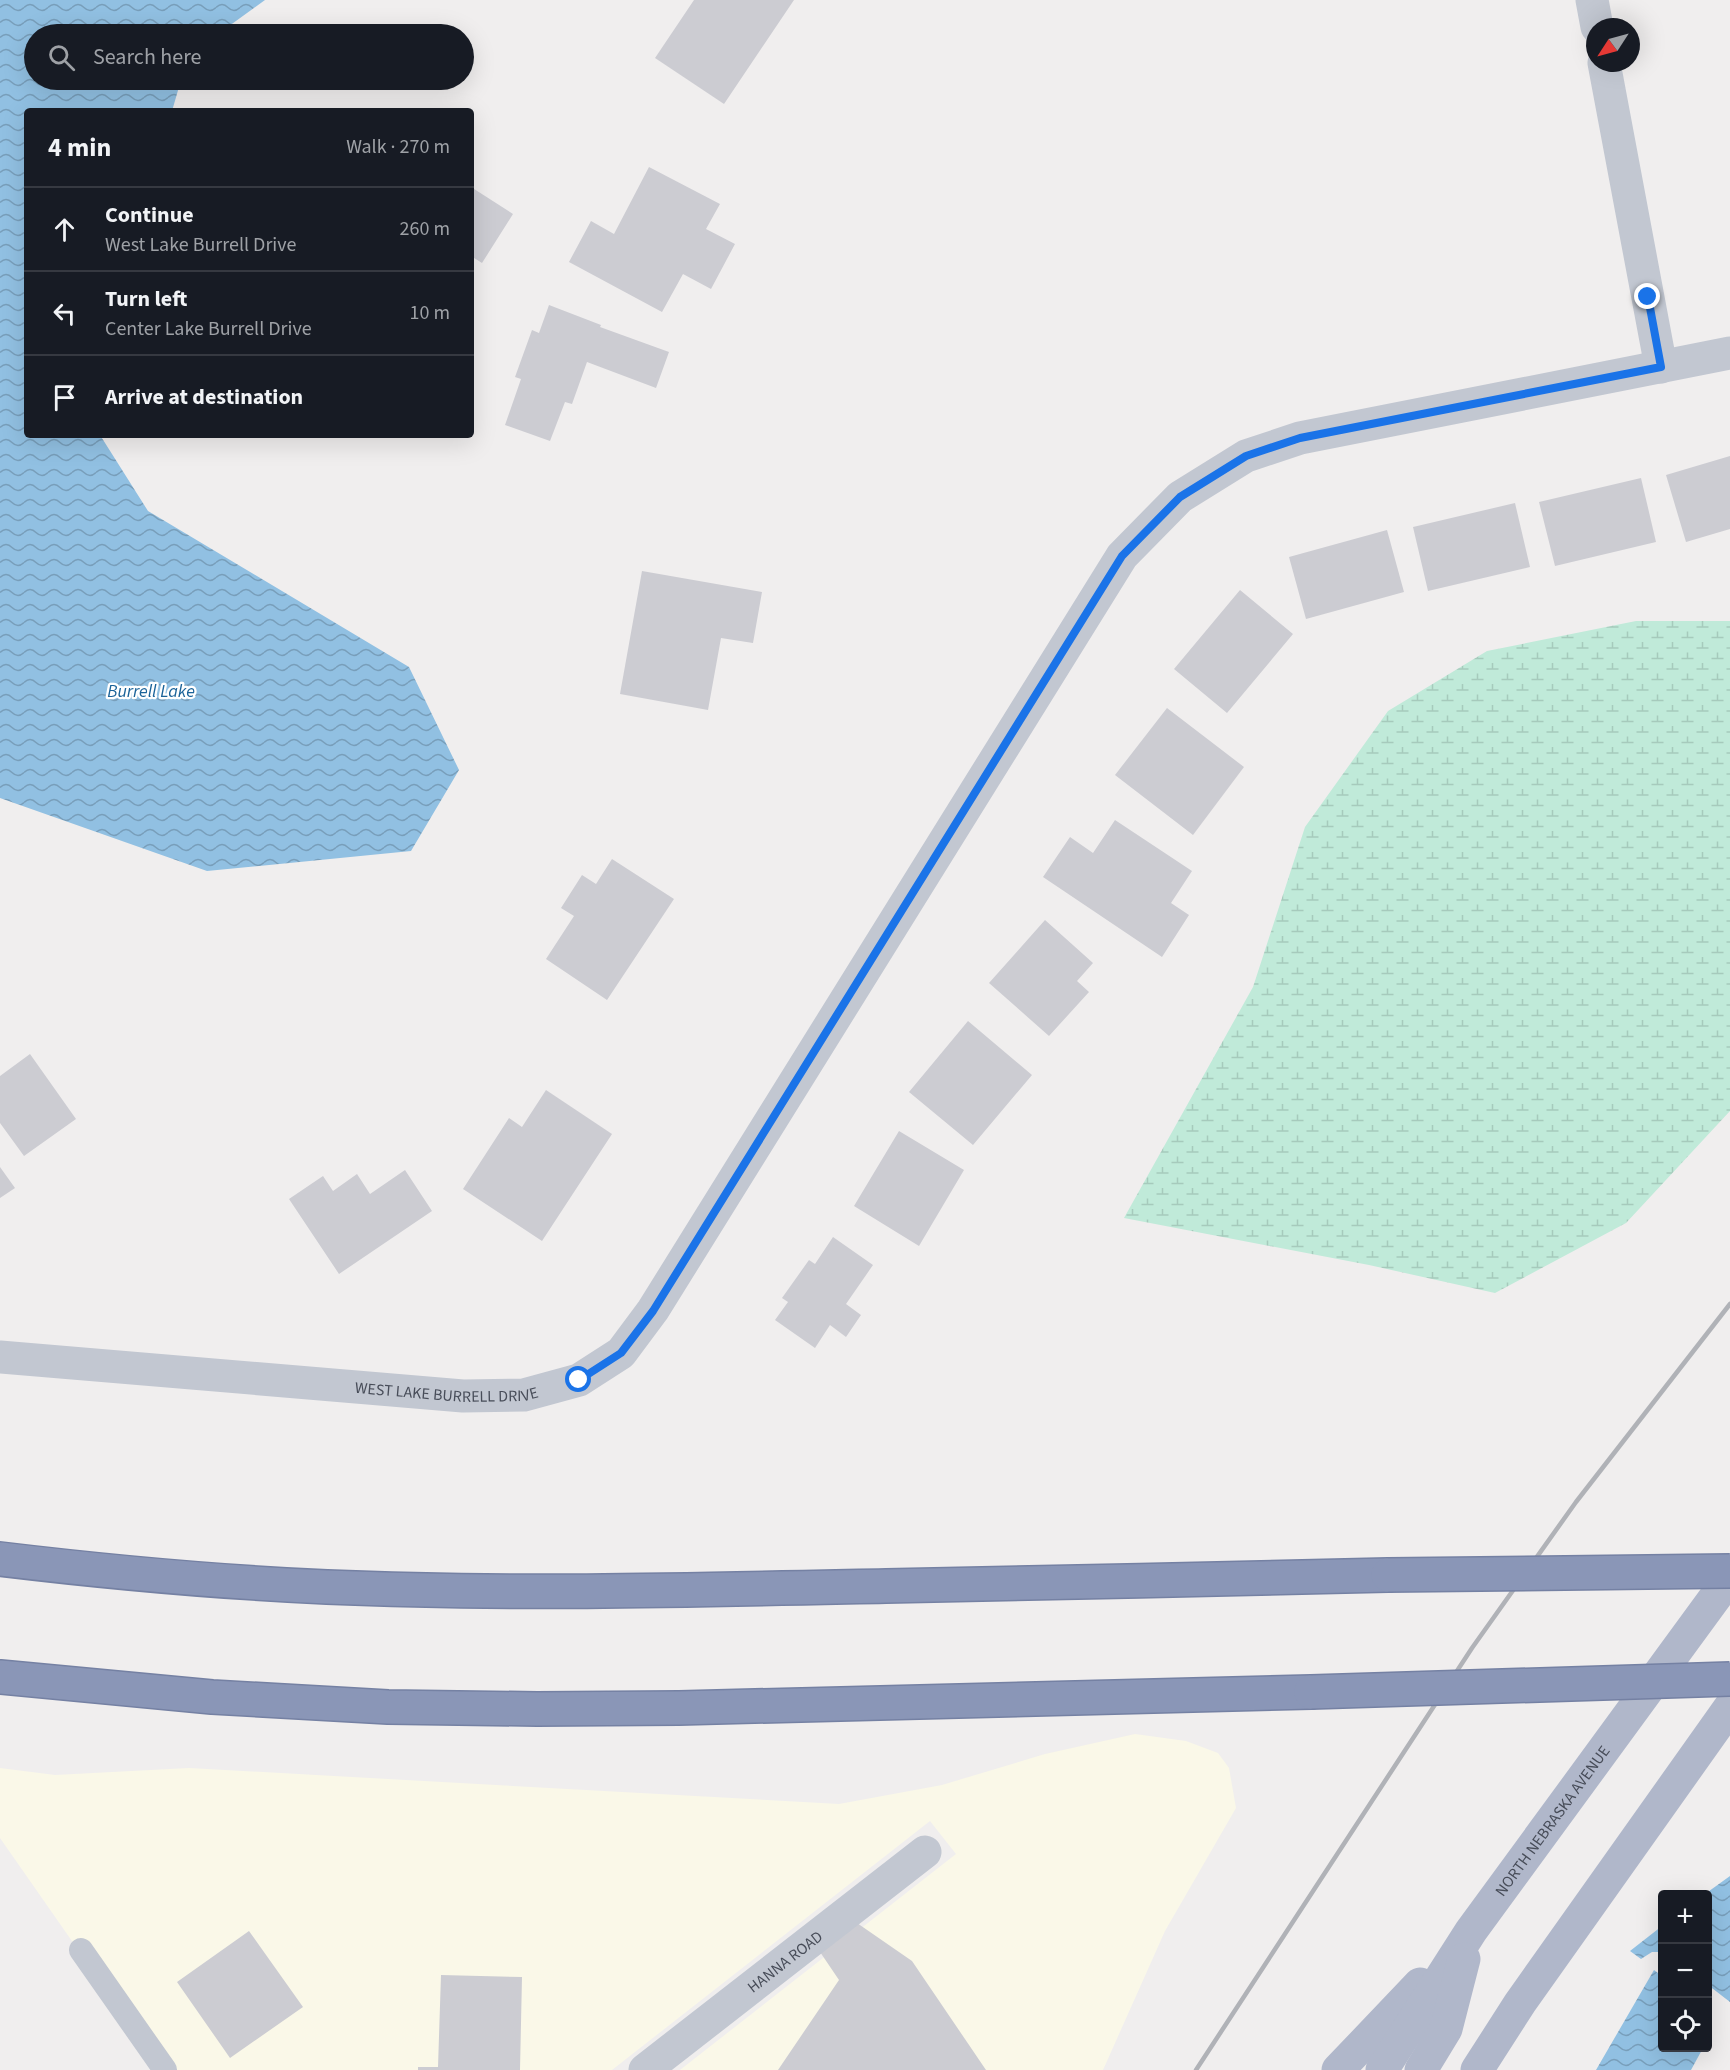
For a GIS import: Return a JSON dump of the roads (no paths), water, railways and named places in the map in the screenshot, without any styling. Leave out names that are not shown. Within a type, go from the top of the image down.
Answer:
[{"type":"highway","points":[[0,1559],[218,1580],[326,1587],[437,1590],[745,1589],[1730,1570]]},
{"type":"highway","points":[[0,1677],[212,1697],[388,1707],[537,1709],[679,1708],[1311,1692],[1730,1678]]},
{"type":"main road","name":"NORTH NEBRASKA AVENUE","points":[[1382,2070],[1471,1931],[1730,1577]]},
{"type":"main road","points":[[1476,2070],[1520,2003],[1730,1707]]},
{"type":"main road","points":[[1338,2070],[1471,1931]]},
{"type":"main road","points":[[1421,2070],[1446,2029],[1471,1931]]},
{"type":"street","points":[[1592,0],[1595,18]]},
{"type":"street","points":[[1606,72],[1661,367]]},
{"type":"street","name":"WEST LAKE BURRELL DRIVE","points":[[0,1357],[463,1396],[524,1395],[579,1380],[621,1353],[653,1311],[1122,556],[1180,497],[1246,456],[1300,438],[1730,353]]},
{"type":"street","name":"HANNA ROAD","points":[[645,2070],[925,1852]]},
{"type":"lane","points":[[81,1950],[165,2070]]},
{"type":"water","name":"Burrell Lake","points":[[0,0],[265,0],[232,24],[24,24],[24,90],[178,90],[173,108],[24,108],[24,438],[102,438],[148,511],[409,667],[459,770],[411,851],[207,871],[0,798]]},
{"type":"water","points":[[1730,1876],[1730,2002],[1712,1988],[1711,1890]]},
{"type":"water","points":[[1658,1929],[1658,1952],[1652,1952],[1641,1959],[1630,1951]]},
{"type":"water","points":[[1654,1970],[1658,1973],[1658,2052],[1701,2052],[1691,2070],[1596,2070]]},
{"type":"railway","points":[[1196,2070],[1472,1648],[1576,1502],[1730,1304]]}]
